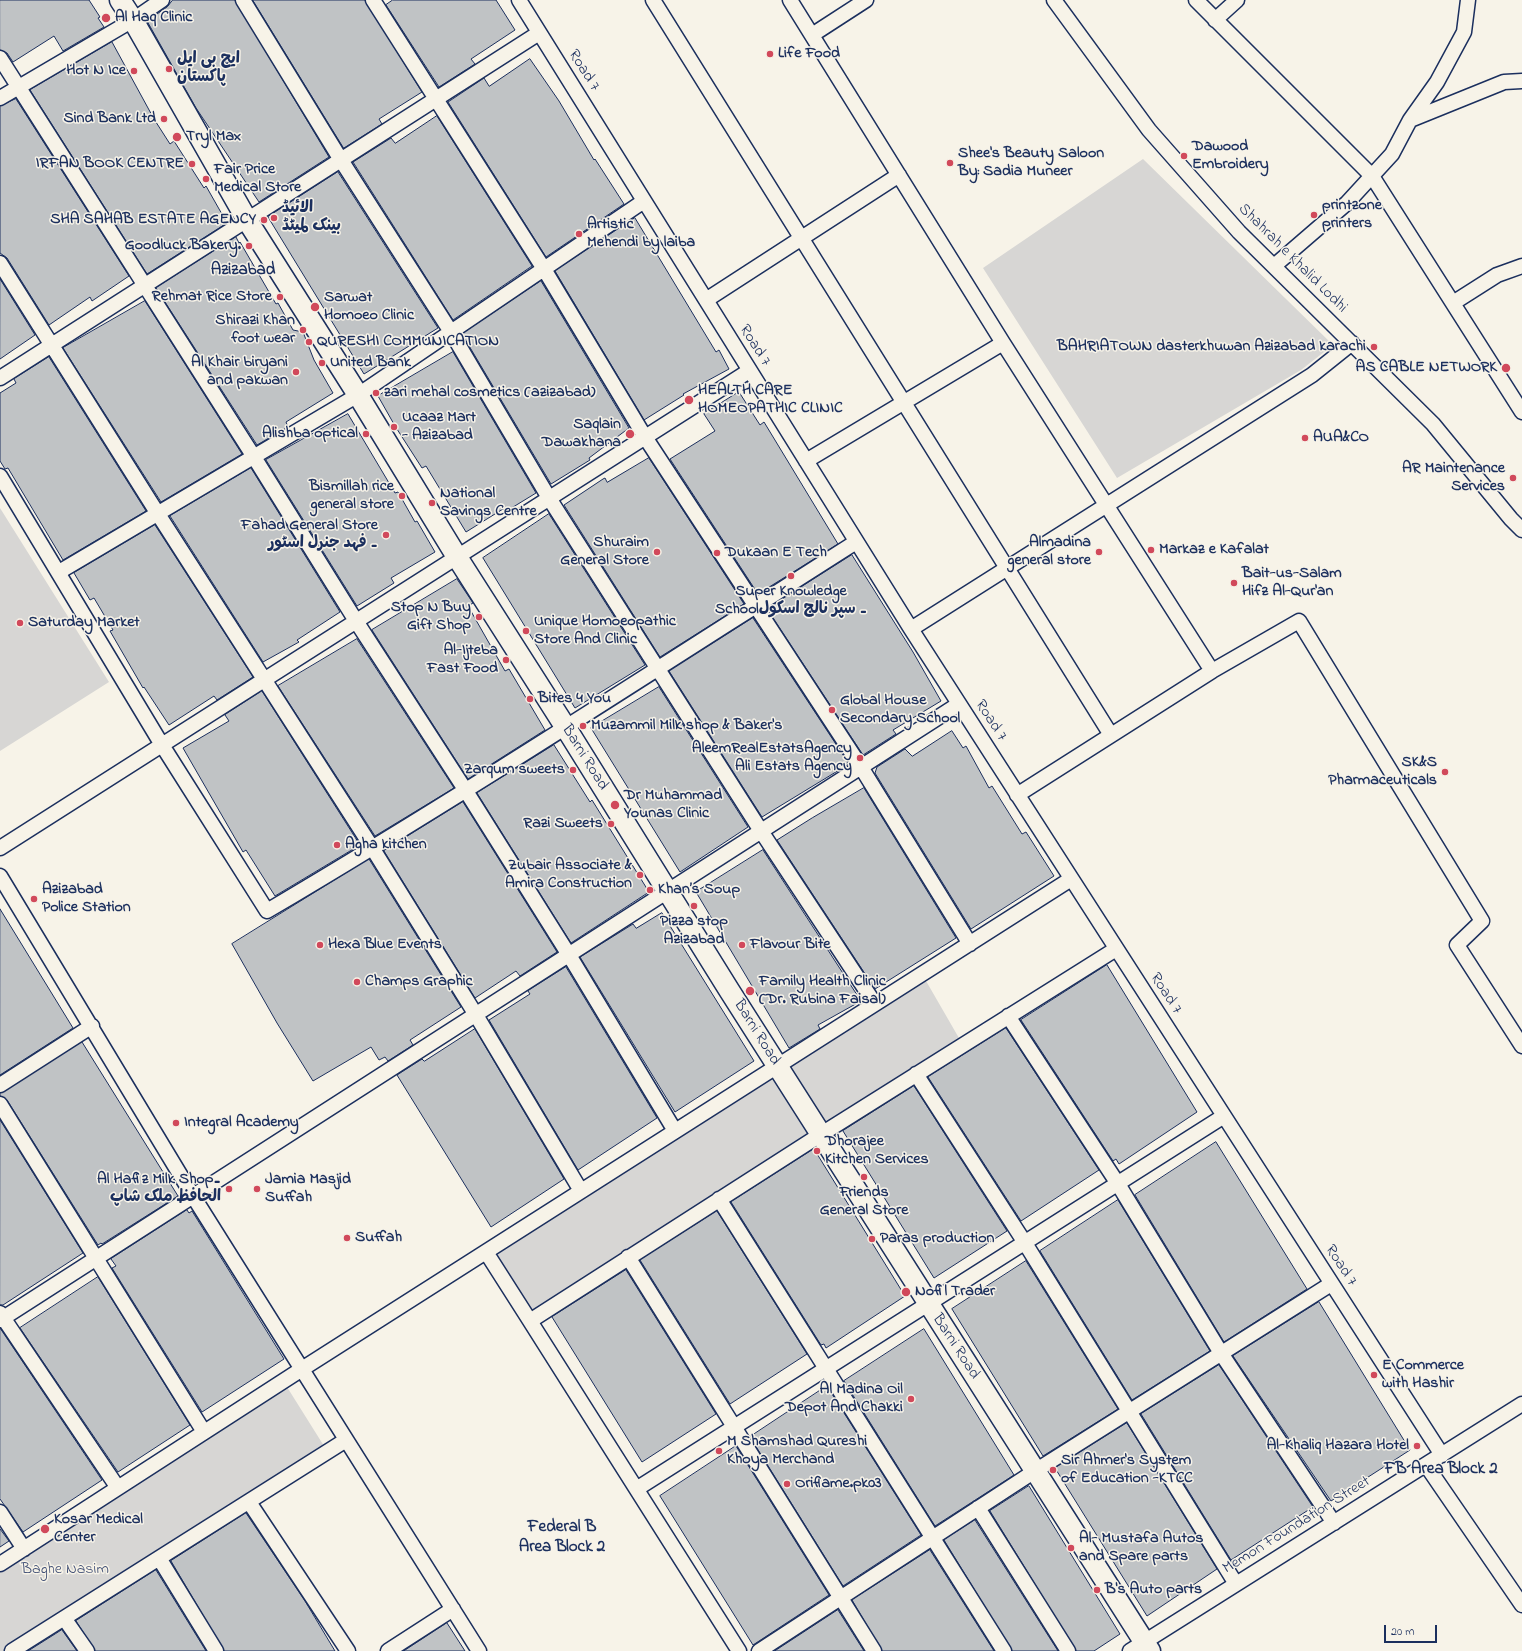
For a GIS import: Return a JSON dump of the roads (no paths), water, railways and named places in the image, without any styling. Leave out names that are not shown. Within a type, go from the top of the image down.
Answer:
[{"type":"street","name":"Barni Road","points":[[120,0],[133,20],[247,220],[820,1135],[1035,1470],[1141,1648]]},
{"type":"street","points":[[0,98],[133,20],[162,0]]},
{"type":"street","points":[[242,0],[341,160],[451,332],[550,498],[761,831],[875,1004]]},
{"type":"street","points":[[373,0],[435,100],[544,269],[645,437],[861,767],[970,944]]},
{"type":"street","name":"Road 7","points":[[519,0],[911,629],[1442,1455]]},
{"type":"street","points":[[653,0],[1112,735]]},
{"type":"street","points":[[790,0],[1212,671]]},
{"type":"street","points":[[812,35],[866,0]]},
{"type":"street","name":"Shahrah e Khalid Lodhi","points":[[1054,0],[1149,130],[1239,232],[1433,424],[1510,519],[1522,530]]},
{"type":"street","points":[[1196,0],[1372,176],[1522,412]]},
{"type":"street","points":[[1215,20],[1238,0]]},
{"type":"street","points":[[1274,266],[1347,203],[1392,154],[1410,120],[1437,82],[1464,32],[1468,0]]},
{"type":"street","points":[[0,378],[539,33]]},
{"type":"street","points":[[0,58],[254,457],[356,622],[466,790],[569,955],[675,1131]]},
{"type":"street","points":[[1410,120],[1504,82],[1522,81]]},
{"type":"street","points":[[706,300],[899,175]]},
{"type":"street","points":[[59,572],[358,395],[644,201]]},
{"type":"street","points":[[0,263],[158,514],[373,849],[476,1015],[581,1191]]},
{"type":"street","points":[[1453,303],[1497,275],[1522,266]]},
{"type":"street","points":[[806,461],[1004,342]]},
{"type":"street","points":[[911,629],[1312,375],[1352,343]]},
{"type":"street","points":[[0,848],[749,371]]},
{"type":"street","points":[[0,476],[162,745],[268,912],[373,849],[566,728],[856,542]]},
{"type":"street","points":[[1017,795],[1212,671],[1299,620],[1482,921],[1457,944],[1522,1046]]},
{"type":"street","points":[[118,1488],[1,1317],[97,1258],[959,704]]},
{"type":"street","points":[[0,876],[92,1026],[193,1196],[480,1651]]},
{"type":"street","points":[[0,1564],[302,1369],[1071,879]]},
{"type":"street","points":[[530,1321],[719,1199],[1116,949]]},
{"type":"street","points":[[1008,1016],[1118,1184],[1221,1353],[1334,1523]]},
{"type":"street","points":[[0,1085],[92,1026]]},
{"type":"street","points":[[916,1074],[1025,1243],[1236,1584]]},
{"type":"street","points":[[0,1104],[204,1432]]},
{"type":"street","points":[[638,1488],[1224,1116]]},
{"type":"street","points":[[719,1199],[1004,1651]]},
{"type":"street","points":[[486,1252],[638,1488],[739,1651]]},
{"type":"street","points":[[628,1257],[874,1651]]},
{"type":"street","points":[[758,1651],[1035,1470],[1331,1284]]},
{"type":"street","name":"Memon Foundation Street","points":[[1141,1648],[1236,1584],[1522,1404]]},
{"type":"street","points":[[12,1651],[346,1440]]},
{"type":"street","points":[[1426,1465],[1522,1605]]},
{"type":"street","points":[[249,1502],[348,1651]]},
{"type":"street","points":[[978,1508],[1068,1651]]},
{"type":"street","points":[[0,1512],[24,1549]]},
{"type":"street","points":[[159,1558],[216,1651]]},
{"type":"street","points":[[388,1651],[408,1646],[453,1610]]},
{"type":"street","points":[[64,1618],[86,1651]]},
{"type":"place","name":"Al Haq Clinic","points":[[106,18]]},
{"type":"place","name":"Life Food","points":[[770,54]]},
{"type":"place","name":"ایچ بی ایل پاکستان","points":[[169,69]]},
{"type":"place","name":"Hot N Ice","points":[[134,71]]},
{"type":"place","name":"Sind Bank Ltd","points":[[164,119]]},
{"type":"place","name":"Tryl Max","points":[[177,137]]},
{"type":"place","name":"Dawood Embroidery","points":[[1184,156]]},
{"type":"place","name":"Shee's Beauty Saloon By: Sadia Muneer","points":[[950,163]]},
{"type":"place","name":"IRFAN BOOK CENTRE","points":[[192,164]]},
{"type":"place","name":"Fair Price Medical Store","points":[[206,179]]},
{"type":"place","name":"printzone printers","points":[[1314,215]]},
{"type":"place","name":"الائیڈ بینک لمیٹڈ","points":[[274,218]]},
{"type":"place","name":"SHA SAHAB ESTATE AGENCY","points":[[264,220]]},
{"type":"place","name":"Artistic Mehendi by laiba","points":[[579,234]]},
{"type":"place","name":"Goodluck Bakery.","points":[[249,246]]},
{"type":"place","name":"Rehmat Rice Store","points":[[280,297]]},
{"type":"place","name":"Sarwat Homoeo Clinic","points":[[315,307]]},
{"type":"place","name":"Shirazi Khan foot wear","points":[[303,330]]},
{"type":"place","name":"QURESHI COMMUNICATION","points":[[309,342]]},
{"type":"place","name":"BAHRIATOWN dasterkhuwan Azizabad karachi","points":[[1374,347]]},
{"type":"place","name":"United Bank","points":[[322,363]]},
{"type":"place","name":"AS CABLE NETWORK","points":[[1506,368]]},
{"type":"place","name":"Al Khair biryani and pakwan","points":[[296,372]]},
{"type":"place","name":"zari mehal cosmetics (azizabad)","points":[[376,393]]},
{"type":"place","name":"HEALTH CARE HOMEOPATHIC CLINIC","points":[[689,400]]},
{"type":"place","name":"Ucaaz Mart - Azizabad","points":[[394,427]]},
{"type":"place","name":"Alishba optical","points":[[366,434]]},
{"type":"place","name":"Saqlain Dawakhana","points":[[630,434]]},
{"type":"place","name":"AUA&CO","points":[[1305,438]]},
{"type":"place","name":"AR Maintenance Services","points":[[1513,478]]},
{"type":"place","name":"Bismillah rice general store","points":[[402,496]]},
{"type":"place","name":"National Savings Centre","points":[[432,503]]},
{"type":"place","name":"Fahad General Store ۔ فہد جنرل اسٹور","points":[[386,535]]},
{"type":"place","name":"Markaz e Kafalat","points":[[1151,550]]},
{"type":"place","name":"Shuraim General Store","points":[[657,552]]},
{"type":"place","name":"Almadina general store","points":[[1099,552]]},
{"type":"place","name":"Dukaan E Tech","points":[[717,553]]},
{"type":"place","name":"Super Knowledge School۔ سپر نالج اسکول","points":[[791,576]]},
{"type":"place","name":"Bait-us-Salam Hifz Al-Qur'an","points":[[1234,583]]},
{"type":"place","name":"Stop N Buy Gift Shop","points":[[479,617]]},
{"type":"place","name":"Saturday Market","points":[[20,623]]},
{"type":"place","name":"Unique Homoeopathic Store And Clinic","points":[[526,631]]},
{"type":"place","name":"Al-Ijteba Fast Food","points":[[506,660]]},
{"type":"place","name":"Bites 4 You","points":[[530,699]]},
{"type":"place","name":"Global House Secondary School","points":[[832,710]]},
{"type":"place","name":"Muzammil Milk shop & Baker's","points":[[583,726]]},
{"type":"place","name":"AleemRealEstatsAgency Ali Estats Agency","points":[[860,758]]},
{"type":"place","name":"Zarqum sweets","points":[[573,770]]},
{"type":"place","name":"SK&S Pharmaceuticals","points":[[1445,772]]},
{"type":"place","name":"Dr Muhammad Younas Clinic","points":[[615,805]]},
{"type":"place","name":"Razi Sweets","points":[[611,824]]},
{"type":"place","name":"Agha kitchen","points":[[337,845]]},
{"type":"place","name":"Zubair Associate & Amira Construction","points":[[640,875]]},
{"type":"place","name":"Khan’s Soup","points":[[650,890]]},
{"type":"place","name":"Azizabad Police Station","points":[[34,899]]},
{"type":"place","name":"Pizza stop Azizabad","points":[[694,906]]},
{"type":"place","name":"Hexa Blue Events","points":[[320,945]]},
{"type":"place","name":"Flavour Bite","points":[[742,945]]},
{"type":"place","name":"Champs Graphic","points":[[357,982]]},
{"type":"place","name":"Family Health Clinic (Dr. Rubina Faisal)","points":[[750,991]]},
{"type":"place","name":"Integral Academy","points":[[176,1123]]},
{"type":"place","name":"Dhorajee Kitchen Services","points":[[817,1151]]},
{"type":"place","name":"Friends General Store","points":[[864,1177]]},
{"type":"place","name":"Al Hafiz Milk Shop۔ الحافظ ملک شاپ","points":[[229,1189]]},
{"type":"place","name":"Jamia Masjid Suffah","points":[[257,1189]]},
{"type":"place","name":"Suffah","points":[[347,1238]]},
{"type":"place","name":"Paras production","points":[[872,1239]]},
{"type":"place","name":"Nofil Trader","points":[[906,1292]]},
{"type":"place","name":"E Commerce with Hashir","points":[[1374,1375]]},
{"type":"place","name":"Al Madina Oil Depot And Chakki","points":[[911,1399]]},
{"type":"place","name":"Al-Khaliq Hazara Hotel","points":[[1417,1446]]},
{"type":"place","name":"M Shamshad Qureshi Khoya Merchand","points":[[719,1451]]},
{"type":"place","name":"Sir Ahmer's System of Education -KTCC","points":[[1053,1470]]},
{"type":"place","name":"Oriflame.pk03","points":[[787,1484]]},
{"type":"place","name":"Kosar Medical Center","points":[[45,1529]]},
{"type":"place","name":"Al- Mustafa Autos and Spare parts","points":[[1071,1548]]},
{"type":"place","name":"B's Auto parts","points":[[1097,1590]]},
{"type":"district","name":"Azizabad","points":[[243,271]]},
{"type":"district","name":"FB Area Block 2","points":[[1441,1470]]},
{"type":"district","name":"Federal B Area Block 2","points":[[562,1538]]},
{"type":"park label","name":"Baghe Nasim","points":[[65,1570]]}]
